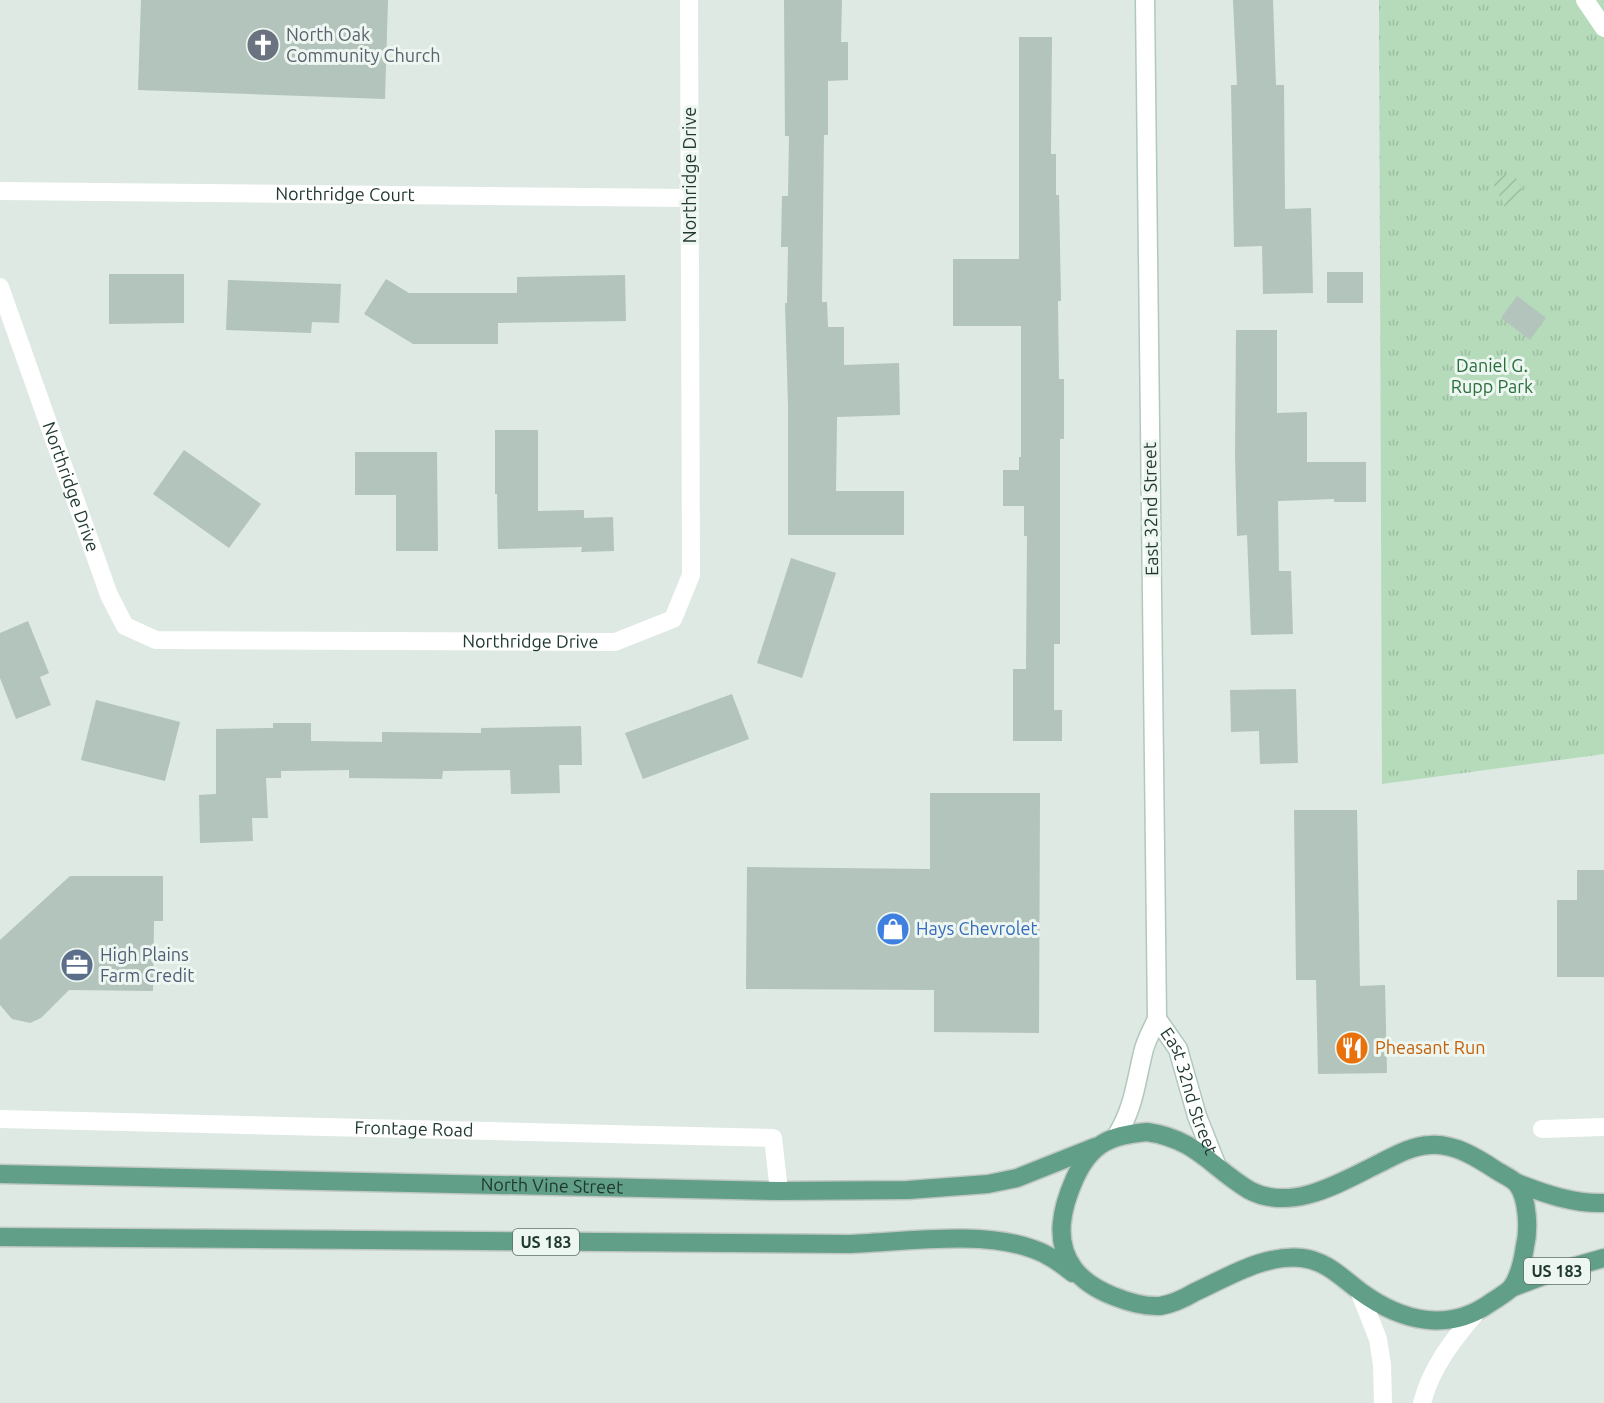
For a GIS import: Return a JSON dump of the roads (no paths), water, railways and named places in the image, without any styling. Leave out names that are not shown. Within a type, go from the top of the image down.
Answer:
[{"type":"main road","name":"North Vine Street","points":[[0,1174],[779,1191],[908,1190],[988,1185],[1036,1172],[1116,1137],[1148,1132],[1166,1135],[1184,1142],[1241,1185],[1259,1195],[1299,1198],[1320,1191],[1407,1149],[1432,1144],[1456,1148],[1485,1162],[1517,1183]]},
{"type":"main road","points":[[1095,1147],[1079,1169],[1067,1196],[1061,1238],[1066,1258],[1082,1279],[1107,1294],[1145,1306],[1162,1306],[1262,1262],[1304,1258],[1326,1265],[1343,1276],[1359,1291],[1400,1315],[1442,1321],[1475,1314],[1511,1288],[1522,1263],[1527,1236],[1527,1210],[1517,1183]]},
{"type":"main road","points":[[1517,1183],[1569,1200],[1604,1203]]},
{"type":"main road","name":"US 183","points":[[0,1237],[848,1245],[972,1239],[1014,1243],[1033,1248],[1050,1256],[1082,1279]]},
{"type":"main road","name":"US 183","points":[[1511,1288],[1578,1264],[1604,1258]]},
{"type":"street","name":"Northridge Drive","points":[[0,288],[109,595],[125,626],[156,640],[615,642],[673,619],[691,575],[689,0]]},
{"type":"street","name":"East 32nd Street","points":[[1116,1137],[1134,1101],[1143,1051],[1157,1019],[1145,0]]},
{"type":"street","points":[[1585,0],[1604,28]]},
{"type":"street","name":"Northridge Court","points":[[0,191],[690,198]]},
{"type":"street","name":"East 32nd Street","points":[[1157,1019],[1178,1049],[1197,1116],[1216,1164]]},
{"type":"street","name":"Frontage Road","points":[[0,1119],[773,1138],[779,1191]]},
{"type":"street","points":[[1542,1129],[1604,1127]]},
{"type":"street","points":[[1359,1291],[1378,1339],[1382,1365],[1383,1403]]},
{"type":"street","points":[[1422,1403],[1429,1383],[1449,1345],[1475,1314]]},
{"type":"place","name":"North Oak Community Church","points":[[263,45]]},
{"type":"place","name":"Hays Chevrolet","points":[[893,929]]},
{"type":"place","name":"High Plains Farm Credit","points":[[77,965]]},
{"type":"place","name":"Pheasant Run","points":[[1352,1048]]},
{"type":"park label","name":"Daniel G. Rupp Park","points":[[1492,376]]}]
